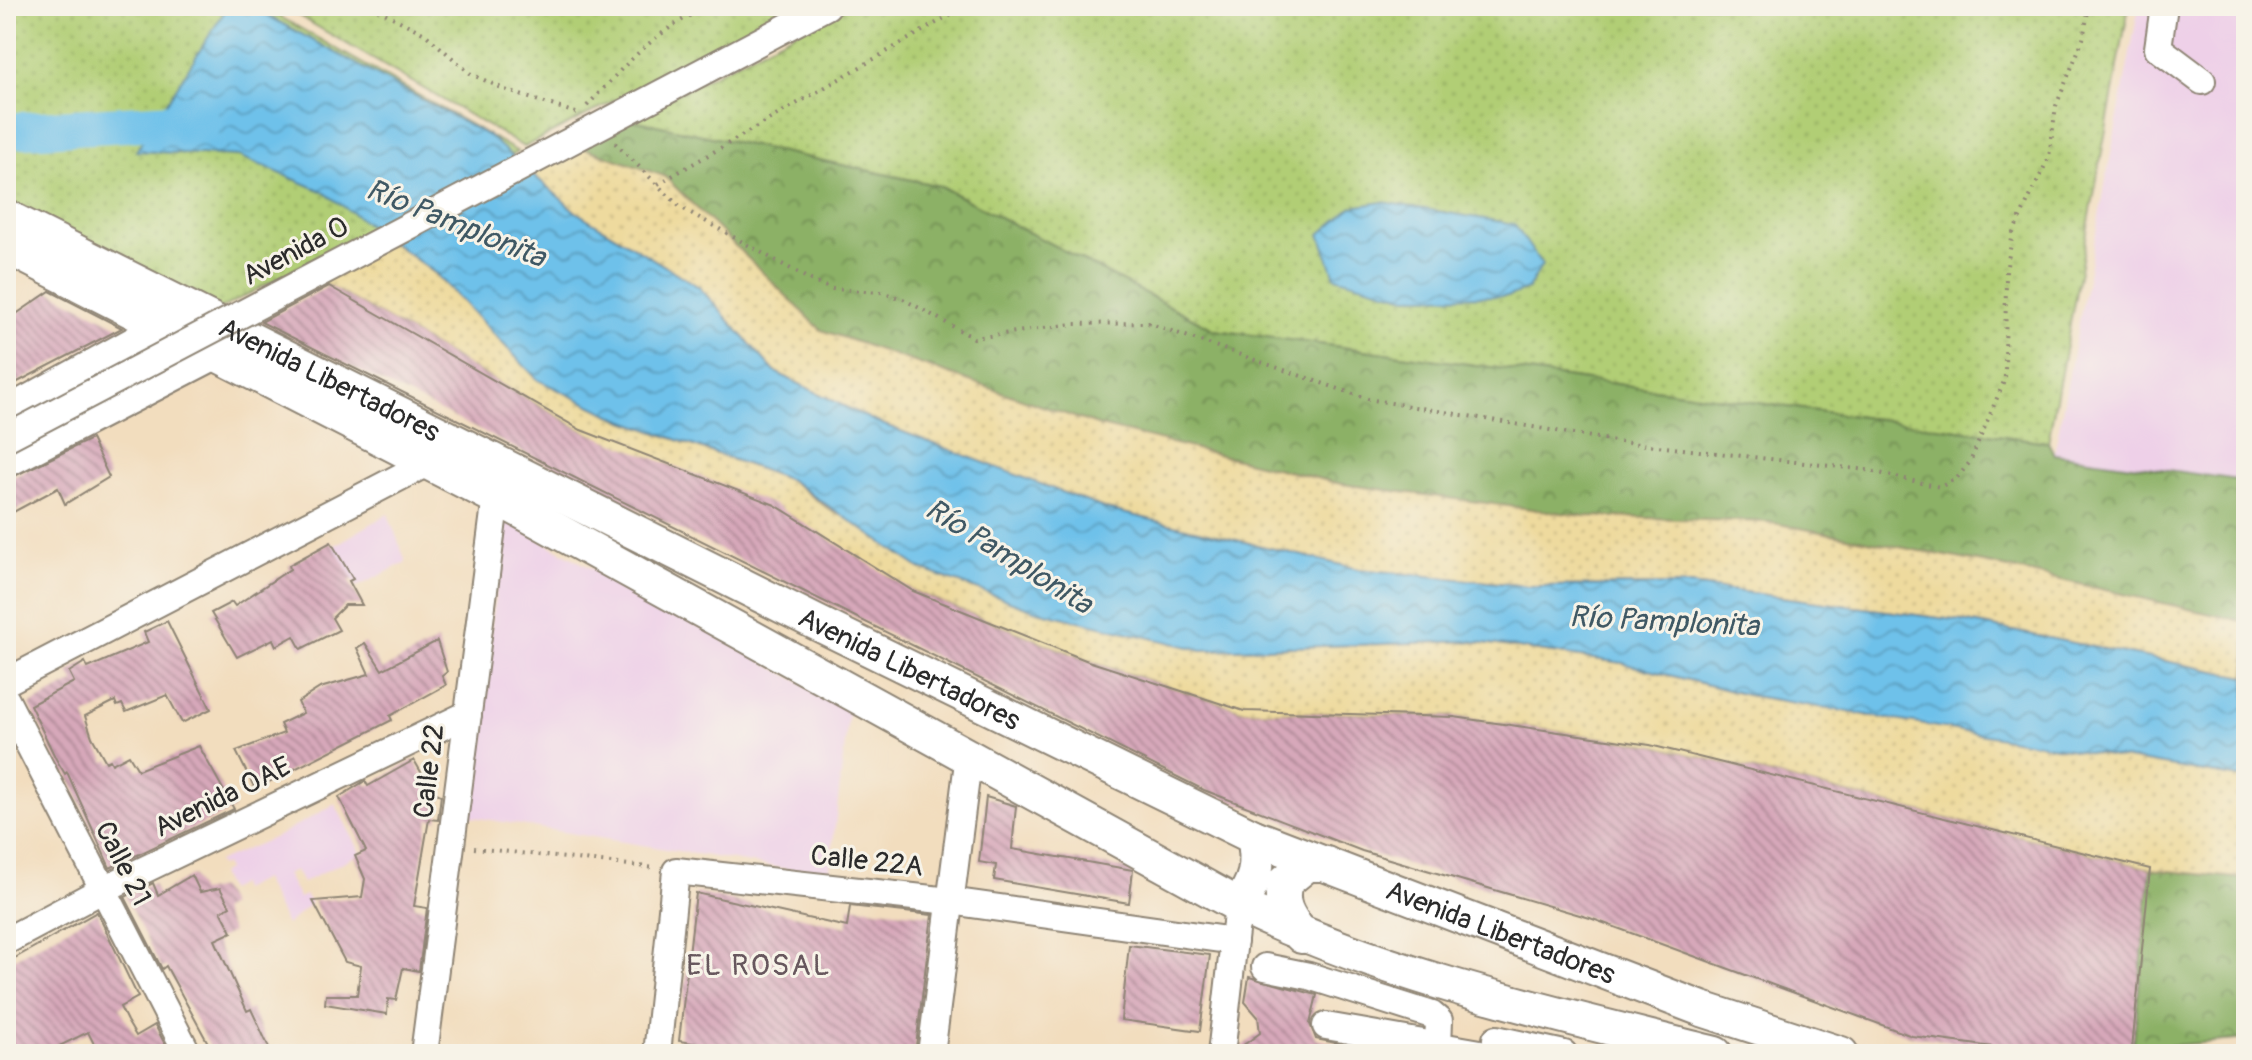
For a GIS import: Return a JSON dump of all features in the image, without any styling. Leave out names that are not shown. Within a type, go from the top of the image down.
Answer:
[{"type":"main road","name":"Avenida Libertadores","points":[[6,217],[297,360],[717,574],[1254,837],[1702,1009],[1841,1054]]},
{"type":"main road","name":"Avenida Libertadores","points":[[6,246],[496,497],[969,754],[1238,905],[1302,936],[1501,1000],[1715,1054]]},
{"type":"main road","points":[[6,415],[164,328]]},
{"type":"main road","points":[[6,460],[213,353]]},
{"type":"main road","points":[[1238,905],[1250,891],[1257,873],[1258,855],[1254,837]]},
{"type":"main road","points":[[1302,936],[1285,910],[1285,882],[1307,864],[1326,864]]},
{"type":"street","name":"Avenida 0","points":[[6,438],[827,6]]},
{"type":"street","points":[[2164,6],[2158,48],[2202,81]]},
{"type":"street","points":[[6,682],[429,462]]},
{"type":"street","name":"Calle 22","points":[[424,1054],[496,497]]},
{"type":"street","name":"Calle 21","points":[[6,700],[188,1054]]},
{"type":"street","name":"Avenida 0AE","points":[[6,941],[102,890],[468,714]]},
{"type":"street","points":[[931,1054],[969,754]]},
{"type":"street","points":[[657,1054],[676,871]]},
{"type":"street","name":"Calle 22A","points":[[676,871],[950,901],[1234,941]]},
{"type":"street","points":[[1221,1054],[1238,905]]},
{"type":"street","points":[[1265,967],[1309,976],[1432,1015],[1439,1021],[1438,1045]]},
{"type":"street","points":[[1492,1049],[1501,1000]]},
{"type":"street","points":[[1326,1026],[1438,1045],[1564,1054]]},
{"type":"path","points":[[371,6],[425,34],[471,74],[508,91],[579,114],[645,45],[669,25],[708,6]]},
{"type":"path","points":[[658,184],[943,19],[972,6]]},
{"type":"path","points":[[591,130],[658,184],[680,207],[816,283],[832,289],[881,292],[903,299],[974,338],[1073,324],[1148,323],[1368,399],[1621,442],[1866,470],[1940,487],[1957,478],[1970,462],[2005,379],[2006,271],[2013,233],[2049,157],[2056,106],[2083,39],[2089,6]]},
{"type":"path","points":[[451,846],[676,871]]},
{"type":"shaded area","points":[[2139,6],[2246,6],[2246,481],[2054,454]]},
{"type":"shaded area","points":[[388,514],[406,562],[357,587],[332,547]]},
{"type":"shaded area","points":[[505,521],[849,709],[829,876],[467,816]]},
{"type":"shaded area","points":[[335,804],[361,853],[302,883],[295,870],[286,874],[299,898],[305,895],[311,903],[286,925],[263,879],[241,890],[239,884],[228,890],[220,874],[227,870],[225,864],[220,866],[217,862],[280,835]]},
{"type":"green space","points":[[6,6],[261,6],[518,152],[216,311],[6,210]]},
{"type":"green space","points":[[282,6],[799,6],[524,147]]},
{"type":"green space","points":[[846,6],[2129,6],[2048,442],[1215,330],[940,186],[628,119]]},
{"type":"green space","points":[[628,119],[940,186],[1215,330],[2048,442],[2054,454],[2246,481],[2246,622],[2004,567],[1768,522],[1584,516],[1341,484],[1100,426],[821,330],[664,176],[578,146]]},
{"type":"green space","points":[[2150,869],[2246,879],[2246,1039],[2133,1049]]},
{"type":"sand","points":[[578,146],[664,176],[821,330],[1100,426],[1341,484],[1584,516],[1768,522],[2004,567],[2246,622],[2246,677],[1962,621],[1691,585],[1528,586],[1358,569],[1106,509],[874,421],[775,372],[699,287],[576,212],[531,173]]},
{"type":"sand","points":[[390,241],[436,274],[481,317],[619,419],[790,480],[833,512],[1202,650],[1470,641],[1622,663],[1747,695],[2246,779],[2246,879],[2150,869],[1650,745],[1454,717],[1244,711],[1088,661],[913,591],[581,430],[318,280]]},
{"type":"water","points":[[228,6],[250,6],[489,136],[576,212],[699,287],[775,372],[874,421],[1106,509],[1358,569],[1528,586],[1691,585],[1962,621],[2246,677],[2246,779],[1747,695],[1622,663],[1470,641],[1202,650],[1037,611],[921,569],[790,480],[619,419],[538,380],[436,274],[322,191],[239,156],[136,151]]},
{"type":"water","points":[[1383,202],[1514,224],[1542,265],[1528,289],[1509,296],[1407,297],[1335,277],[1320,234],[1352,207]]},
{"type":"building","points":[[329,286],[581,430],[775,505],[913,591],[1088,661],[1244,711],[1454,717],[1650,745],[2150,869],[2132,1049],[2000,1048],[1912,1036],[1590,918],[1362,851],[1204,790],[261,322]]},
{"type":"building","points":[[50,291],[122,328],[6,388],[6,369],[16,364],[6,345],[6,321]]},
{"type":"building","points":[[91,439],[109,477],[65,504],[58,488],[6,516],[6,480]]},
{"type":"building","points":[[331,542],[353,579],[349,581],[362,605],[345,605],[332,618],[339,630],[301,649],[294,636],[276,646],[273,639],[237,657],[211,613],[232,602],[235,606],[290,569],[289,565]]},
{"type":"building","points":[[167,621],[211,709],[182,723],[167,695],[126,712],[122,704],[117,706],[115,701],[85,716],[92,737],[106,762],[110,760],[112,764],[129,755],[138,770],[199,746],[234,809],[110,868],[67,772],[65,774],[56,759],[30,705],[74,682],[69,672],[85,662],[88,668],[148,642],[144,632]]},
{"type":"building","points":[[437,641],[447,672],[442,676],[446,685],[390,716],[392,720],[255,789],[236,751],[284,733],[280,724],[303,713],[298,702],[320,688],[369,674],[357,648],[365,643],[382,670]]},
{"type":"building","points":[[414,760],[432,791],[441,795],[438,820],[429,819],[414,906],[427,908],[419,971],[403,968],[396,1000],[388,999],[387,1014],[325,1004],[326,995],[357,995],[361,966],[345,962],[313,901],[362,897],[365,879],[355,856],[366,851],[339,797],[365,781],[368,786]]},
{"type":"building","points":[[986,797],[1016,806],[1012,849],[1133,870],[1129,903],[994,880],[996,865],[979,862]]},
{"type":"building","points":[[192,875],[200,892],[220,888],[230,906],[221,911],[232,932],[215,940],[247,1011],[251,1009],[272,1054],[214,1054],[166,966],[162,969],[125,897],[153,883],[158,895]]},
{"type":"building","points":[[696,893],[847,927],[850,906],[932,915],[915,1054],[766,1054],[679,1041]]},
{"type":"building","points":[[97,912],[138,997],[120,1007],[127,1021],[136,1036],[155,1025],[170,1054],[99,1054],[88,1032],[43,1054],[6,1054],[6,963]]},
{"type":"building","points":[[1129,945],[1210,955],[1200,1031],[1121,1020]]},
{"type":"building","points":[[1249,977],[1317,995],[1310,1024],[1316,1039],[1393,1054],[1237,1054],[1238,1049],[1260,1033],[1258,1017],[1245,1002]]},
{"type":"waterway","name":"Río Pamplonita","points":[[6,131],[193,120],[203,124]]},
{"type":"district","name":"EL ROSAL","points":[[759,965]]}]
